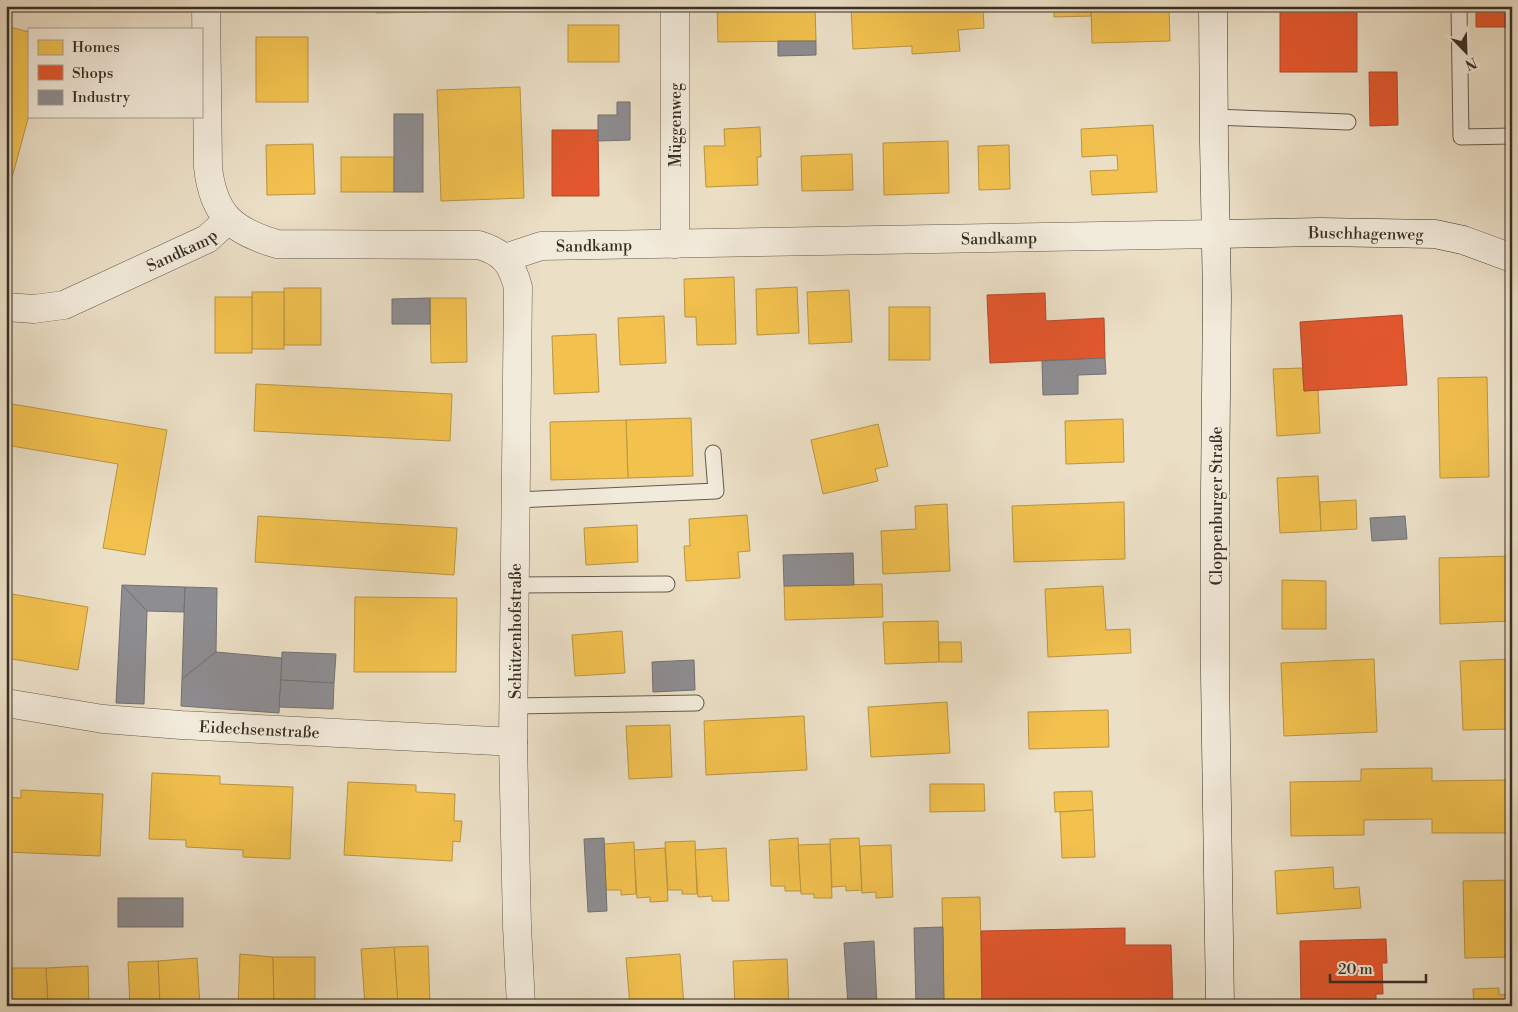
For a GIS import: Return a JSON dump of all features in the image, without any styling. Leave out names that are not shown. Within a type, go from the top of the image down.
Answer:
[{"type":"street","points":[[206,6],[208,167],[210,184],[219,208],[228,220]]},
{"type":"street","name":"Müggenweg","points":[[674,6],[675,244]]},
{"type":"street","name":"Cloppenburger Straße","points":[[1213,6],[1218,297],[1215,492],[1220,1006]]},
{"type":"street","name":"Sandkamp","points":[[6,307],[34,309],[64,305],[207,239],[228,220],[242,231],[277,244],[479,245],[493,250],[505,258],[541,246],[1216,234]]},
{"type":"street","name":"Buschhagenweg","points":[[1216,234],[1320,232],[1435,234],[1463,240],[1512,258]]},
{"type":"street","name":"Schützenhofstraße","points":[[505,258],[518,287],[513,742],[517,926],[521,1006]]},
{"type":"street","name":"Eidechsenstraße","points":[[6,703],[103,720],[513,742]]},
{"type":"lane","points":[[1459,6],[1461,137],[1512,136]]},
{"type":"lane","points":[[1214,117],[1348,122]]},
{"type":"lane","points":[[516,500],[716,491],[713,453]]},
{"type":"lane","points":[[515,585],[668,584]]},
{"type":"lane","points":[[514,706],[696,703]]},
{"type":"building: Homes","points":[[253,6],[333,6],[253,7]]},
{"type":"building: Homes","points":[[376,6],[428,6],[428,12],[376,13]]},
{"type":"building: Homes","points":[[717,6],[815,6],[816,41],[718,42]]},
{"type":"building: Homes","points":[[851,6],[983,6],[984,28],[958,30],[960,51],[912,54],[912,46],[853,49]]},
{"type":"building: Homes","points":[[1054,6],[1091,6],[1091,16],[1054,17]]},
{"type":"building: Homes","points":[[1091,6],[1169,6],[1170,41],[1092,43]]},
{"type":"building: Homes","points":[[568,25],[619,25],[619,62],[568,62]]},
{"type":"building: Homes","points":[[6,26],[28,32],[28,118],[6,200]]},
{"type":"building: Homes","points":[[256,37],[308,37],[308,102],[256,102]]},
{"type":"building: Homes","points":[[520,87],[524,198],[441,201],[437,90]]},
{"type":"building: Homes","points":[[1153,125],[1157,192],[1092,195],[1090,171],[1118,170],[1117,155],[1082,157],[1081,129]]},
{"type":"building: Homes","points":[[760,127],[761,157],[757,157],[758,185],[706,187],[704,146],[725,146],[724,129]]},
{"type":"building: Homes","points":[[948,141],[949,193],[884,195],[883,143]]},
{"type":"building: Homes","points":[[313,144],[315,194],[267,195],[266,145]]},
{"type":"building: Homes","points":[[1009,145],[1010,189],[979,190],[978,146]]},
{"type":"building: Homes","points":[[852,154],[853,190],[802,191],[801,156]]},
{"type":"building: Homes","points":[[341,157],[394,157],[394,192],[341,192]]},
{"type":"building: Homes","points":[[734,277],[736,344],[697,345],[696,317],[685,317],[684,279]]},
{"type":"building: Homes","points":[[797,287],[799,333],[757,335],[756,289]]},
{"type":"building: Homes","points":[[284,288],[321,288],[321,345],[284,345]]},
{"type":"building: Homes","points":[[849,290],[852,342],[809,344],[807,292]]},
{"type":"building: Homes","points":[[252,292],[284,292],[284,349],[252,349]]},
{"type":"building: Homes","points":[[215,297],[252,297],[252,353],[215,353]]},
{"type":"building: Homes","points":[[430,298],[466,298],[467,362],[431,363]]},
{"type":"building: Homes","points":[[889,307],[930,307],[930,360],[889,360]]},
{"type":"building: Homes","points":[[664,316],[666,363],[620,365],[618,318]]},
{"type":"building: Homes","points":[[596,334],[599,392],[554,394],[552,336]]},
{"type":"building: Homes","points":[[1302,368],[1304,391],[1318,390],[1320,433],[1277,436],[1273,369]]},
{"type":"building: Homes","points":[[1487,377],[1489,477],[1440,478],[1438,378]]},
{"type":"building: Homes","points":[[256,384],[452,394],[450,441],[254,431]]},
{"type":"building: Homes","points":[[6,403],[167,430],[145,555],[103,548],[118,464],[6,445]]},
{"type":"building: Homes","points":[[691,418],[693,476],[628,478],[626,420]]},
{"type":"building: Homes","points":[[1123,419],[1124,462],[1066,464],[1065,421]]},
{"type":"building: Homes","points":[[626,420],[628,478],[551,480],[550,422]]},
{"type":"building: Homes","points":[[878,424],[888,466],[875,469],[878,481],[823,494],[811,440]]},
{"type":"building: Homes","points":[[1318,476],[1321,531],[1280,533],[1277,478]]},
{"type":"building: Homes","points":[[1356,500],[1357,529],[1321,531],[1320,502]]},
{"type":"building: Homes","points":[[1124,502],[1125,559],[1014,562],[1012,506]]},
{"type":"building: Homes","points":[[947,504],[950,571],[883,574],[881,531],[916,529],[915,506]]},
{"type":"building: Homes","points":[[747,515],[750,551],[738,552],[740,578],[686,581],[684,546],[690,546],[689,519]]},
{"type":"building: Homes","points":[[258,516],[457,528],[454,575],[255,562]]},
{"type":"building: Homes","points":[[637,525],[638,562],[586,565],[584,528]]},
{"type":"building: Homes","points":[[1512,556],[1512,621],[1440,624],[1439,558]]},
{"type":"building: Homes","points":[[1282,580],[1326,581],[1326,629],[1282,629]]},
{"type":"building: Homes","points":[[882,584],[883,617],[785,620],[784,586]]},
{"type":"building: Homes","points":[[1103,586],[1106,630],[1130,629],[1131,653],[1048,657],[1045,589]]},
{"type":"building: Homes","points":[[6,593],[88,607],[78,670],[6,658]]},
{"type":"building: Homes","points":[[355,597],[457,598],[456,672],[354,672]]},
{"type":"building: Homes","points":[[938,621],[939,662],[885,664],[883,622]]},
{"type":"building: Homes","points":[[622,631],[625,673],[575,676],[572,635]]},
{"type":"building: Homes","points":[[939,642],[961,642],[962,662],[939,662]]},
{"type":"building: Homes","points":[[1374,659],[1377,732],[1284,736],[1281,663]]},
{"type":"building: Homes","points":[[1512,659],[1512,729],[1463,730],[1460,661]]},
{"type":"building: Homes","points":[[947,702],[950,753],[871,757],[868,707]]},
{"type":"building: Homes","points":[[1108,710],[1109,747],[1029,749],[1028,712]]},
{"type":"building: Homes","points":[[804,716],[807,770],[706,775],[704,721]]},
{"type":"building: Homes","points":[[670,725],[672,777],[629,779],[626,726]]},
{"type":"building: Homes","points":[[1432,768],[1432,781],[1506,780],[1507,833],[1432,833],[1432,819],[1364,820],[1364,835],[1291,836],[1290,782],[1361,781],[1361,769]]},
{"type":"building: Homes","points":[[152,773],[220,776],[220,784],[293,787],[290,859],[243,857],[243,850],[186,847],[186,840],[149,839]]},
{"type":"building: Homes","points":[[348,782],[416,785],[416,792],[455,794],[454,821],[462,821],[460,842],[453,841],[452,861],[344,855]]},
{"type":"building: Homes","points":[[930,784],[984,784],[985,811],[930,812]]},
{"type":"building: Homes","points":[[21,790],[103,794],[100,856],[6,852],[6,797],[21,798]]},
{"type":"building: Homes","points":[[1092,791],[1093,810],[1055,812],[1054,792]]},
{"type":"building: Homes","points":[[1093,810],[1095,857],[1062,858],[1060,812]]},
{"type":"building: Homes","points":[[798,838],[801,891],[785,891],[785,886],[771,886],[769,840]]},
{"type":"building: Homes","points":[[859,838],[862,890],[846,891],[846,886],[832,887],[830,839]]},
{"type":"building: Homes","points":[[695,841],[697,894],[682,894],[682,890],[668,890],[665,842]]},
{"type":"building: Homes","points":[[634,842],[636,894],[621,895],[621,890],[606,890],[604,844]]},
{"type":"building: Homes","points":[[830,844],[832,898],[814,898],[814,894],[801,894],[798,845]]},
{"type":"building: Homes","points":[[891,845],[893,897],[876,898],[876,892],[862,893],[860,846]]},
{"type":"building: Homes","points":[[665,848],[668,901],[650,902],[650,897],[637,898],[634,850]]},
{"type":"building: Homes","points":[[726,848],[729,901],[712,901],[712,896],[698,897],[695,850]]},
{"type":"building: Homes","points":[[1333,867],[1334,889],[1359,887],[1361,908],[1277,914],[1275,871]]},
{"type":"building: Homes","points":[[1512,880],[1512,957],[1465,958],[1463,881]]},
{"type":"building: Homes","points":[[980,897],[982,1006],[944,1006],[942,898]]},
{"type":"building: Homes","points":[[428,946],[430,1004],[398,1006],[394,947]]},
{"type":"building: Homes","points":[[394,947],[398,1006],[365,1006],[361,949]]},
{"type":"building: Homes","points":[[240,954],[273,957],[274,1006],[238,1006]]},
{"type":"building: Homes","points":[[680,954],[684,1006],[630,1006],[626,958]]},
{"type":"building: Homes","points":[[273,957],[315,957],[315,1006],[274,1006]]},
{"type":"building: Homes","points":[[197,958],[200,1006],[160,1006],[158,961]]},
{"type":"building: Homes","points":[[787,959],[789,1006],[735,1006],[733,961]]},
{"type":"building: Homes","points":[[158,961],[160,1006],[130,1006],[128,962]]},
{"type":"building: Homes","points":[[88,966],[89,1006],[48,1006],[46,968]]},
{"type":"building: Homes","points":[[12,968],[46,968],[48,1006],[13,1006]]},
{"type":"building: Homes","points":[[1499,988],[1499,995],[1512,994],[1512,1006],[1474,1006],[1473,989]]},
{"type":"building: Shops","points":[[1280,6],[1357,6],[1357,72],[1280,72]]},
{"type":"building: Shops","points":[[1476,6],[1512,6],[1512,62],[1511,27],[1476,27]]},
{"type":"building: Shops","points":[[1369,72],[1397,72],[1398,125],[1370,126]]},
{"type":"building: Shops","points":[[552,130],[598,130],[599,196],[552,196]]},
{"type":"building: Shops","points":[[1045,293],[1046,321],[1104,318],[1105,358],[990,363],[987,295]]},
{"type":"building: Shops","points":[[1402,315],[1407,385],[1304,391],[1300,322]]},
{"type":"building: Shops","points":[[1125,928],[1125,945],[1171,945],[1173,1006],[982,1006],[981,931]]},
{"type":"building: Shops","points":[[1386,939],[1387,963],[1382,963],[1383,994],[1376,994],[1376,1006],[1301,1006],[1300,941]]},
{"type":"building: Industry","points":[[778,41],[816,41],[816,55],[778,56]]},
{"type":"building: Industry","points":[[617,102],[630,102],[630,140],[598,141],[598,115],[617,115]]},
{"type":"building: Industry","points":[[394,114],[423,114],[423,192],[394,192]]},
{"type":"building: Industry","points":[[430,298],[430,324],[392,324],[392,299]]},
{"type":"building: Industry","points":[[1508,351],[1512,351],[1512,421],[1511,421]]},
{"type":"building: Industry","points":[[1105,358],[1106,374],[1078,375],[1078,394],[1043,395],[1042,361]]},
{"type":"building: Industry","points":[[1405,516],[1407,539],[1372,541],[1370,518]]},
{"type":"building: Industry","points":[[853,553],[854,585],[784,586],[783,555]]},
{"type":"building: Industry","points":[[122,585],[185,587],[184,612],[147,611]]},
{"type":"building: Industry","points":[[122,585],[147,611],[144,704],[116,703]]},
{"type":"building: Industry","points":[[185,587],[217,588],[216,652],[182,679]]},
{"type":"building: Industry","points":[[216,652],[282,658],[279,713],[181,706],[182,679]]},
{"type":"building: Industry","points":[[282,652],[336,654],[334,683],[281,680]]},
{"type":"building: Industry","points":[[694,660],[695,690],[653,692],[652,662]]},
{"type":"building: Industry","points":[[281,680],[334,683],[333,709],[279,707]]},
{"type":"building: Industry","points":[[604,838],[607,911],[588,912],[584,839]]},
{"type":"building: Industry","points":[[118,898],[183,898],[183,927],[118,927]]},
{"type":"building: Industry","points":[[943,927],[944,1006],[916,1006],[914,928]]},
{"type":"building: Industry","points":[[874,941],[877,1006],[848,1006],[844,943]]}]
